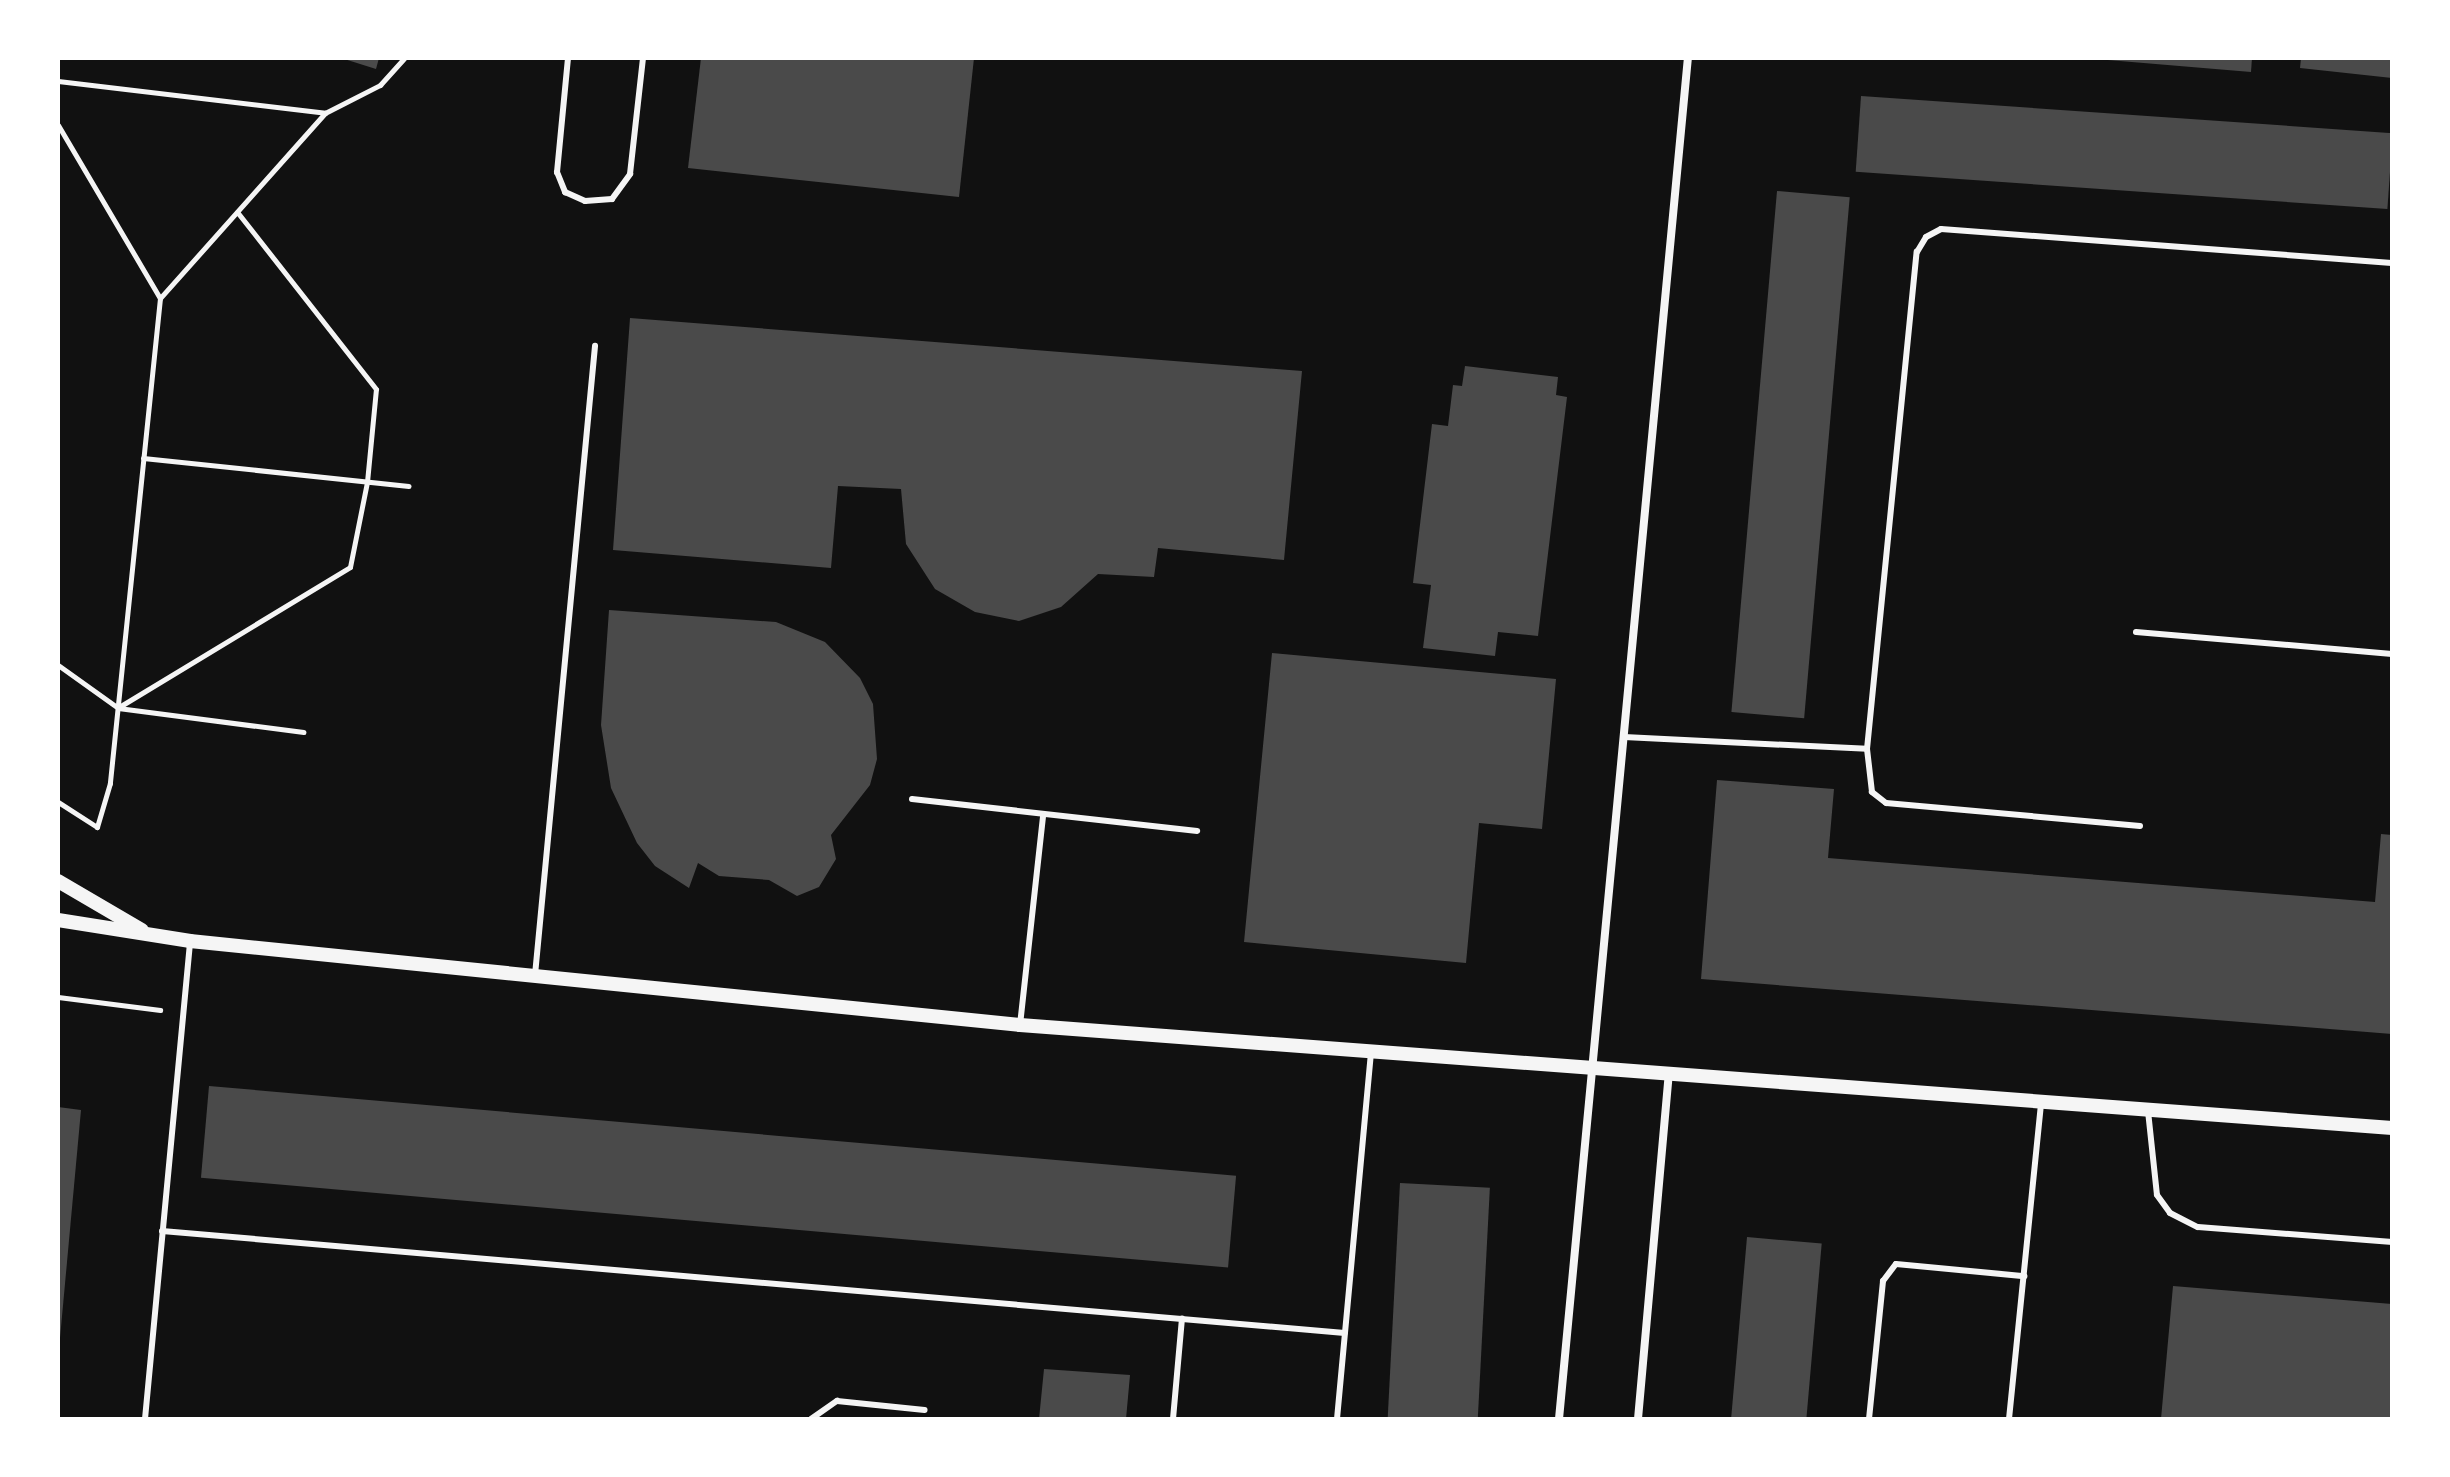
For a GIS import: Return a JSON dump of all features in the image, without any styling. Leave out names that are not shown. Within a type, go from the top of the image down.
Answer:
[{"type":"street","points":[[1559,1419],[1688,58]]},
{"type":"street","points":[[58,881],[153,935]]},
{"type":"street","points":[[58,920],[190,941],[534,979],[1020,1025],[1669,1075],[2042,1098],[2392,1128]]},
{"type":"street","points":[[1638,1419],[1669,1075]]},
{"type":"lane","points":[[568,58],[557,172],[565,192],[585,201],[612,199],[630,174],[643,58]]},
{"type":"lane","points":[[2140,826],[1886,803],[1869,783],[1867,749],[1917,252],[1926,237],[1941,229],[2392,263]]},
{"type":"lane","points":[[534,979],[595,346]]},
{"type":"lane","points":[[2136,632],[2392,654]]},
{"type":"lane","points":[[1624,737],[1867,749]]},
{"type":"lane","points":[[912,799],[1197,831]]},
{"type":"lane","points":[[1020,1025],[1043,815]]},
{"type":"lane","points":[[145,1419],[190,941]]},
{"type":"lane","points":[[1337,1419],[1372,1051]]},
{"type":"lane","points":[[2009,1419],[2042,1098]]},
{"type":"lane","points":[[2148,1107],[2157,1195],[2170,1213],[2198,1227],[2392,1242]]},
{"type":"lane","points":[[162,1231],[1345,1333]]},
{"type":"lane","points":[[1869,1419],[1883,1281],[1896,1264],[2024,1276]]},
{"type":"lane","points":[[1173,1419],[1182,1318]]},
{"type":"lane","points":[[811,1419],[837,1401],[925,1410]]},
{"type":"path","points":[[58,802],[97,827],[110,783],[160,298],[325,113],[380,85],[404,58]]},
{"type":"path","points":[[58,81],[325,113]]},
{"type":"path","points":[[58,125],[160,298]]},
{"type":"path","points":[[118,708],[350,567],[367,482],[376,389],[237,212]]},
{"type":"path","points":[[143,458],[409,486]]},
{"type":"path","points":[[58,665],[118,708],[303,732]]},
{"type":"path","points":[[58,997],[183,1013]]},
{"type":"building","points":[[341,58],[379,58],[376,69]]},
{"type":"building","points":[[701,58],[974,58],[959,197],[688,168]]},
{"type":"building","points":[[2084,58],[2252,58],[2251,72]]},
{"type":"building","points":[[2301,58],[2392,58],[2392,78],[2300,68]]},
{"type":"building","points":[[1861,96],[2392,133],[2387,209],[1856,172]]},
{"type":"building","points":[[1777,191],[1850,197],[1804,718],[1731,712]]},
{"type":"building","points":[[630,318],[1302,371],[1284,560],[1158,548],[1154,577],[1098,574],[1061,607],[1019,621],[975,612],[935,589],[906,544],[901,489],[838,486],[831,568],[613,550]]},
{"type":"building","points":[[1465,366],[1558,377],[1556,395],[1567,397],[1538,636],[1498,632],[1495,656],[1423,648],[1431,585],[1413,583],[1432,424],[1448,426],[1453,385],[1462,386]]},
{"type":"building","points":[[609,610],[776,622],[825,642],[860,678],[873,704],[877,759],[870,785],[831,835],[836,859],[819,887],[797,896],[769,880],[719,876],[698,863],[689,888],[655,866],[637,843],[611,788],[601,725]]},
{"type":"building","points":[[1272,653],[1556,679],[1542,829],[1479,823],[1466,963],[1244,942]]},
{"type":"building","points":[[1717,780],[1834,789],[1828,858],[2375,902],[2381,834],[2392,835],[2392,1034],[1701,979]]},
{"type":"building","points":[[209,1086],[1236,1176],[1228,1268],[201,1178]]},
{"type":"building","points":[[58,1107],[81,1110],[60,1338],[58,1338]]},
{"type":"building","points":[[1400,1183],[1490,1188],[1478,1419],[1388,1419]]},
{"type":"building","points":[[1747,1237],[1822,1244],[1806,1419],[1731,1419]]},
{"type":"building","points":[[2173,1286],[2392,1304],[2392,1419],[2161,1419]]},
{"type":"building","points":[[1044,1369],[1130,1375],[1126,1419],[1039,1419]]}]
